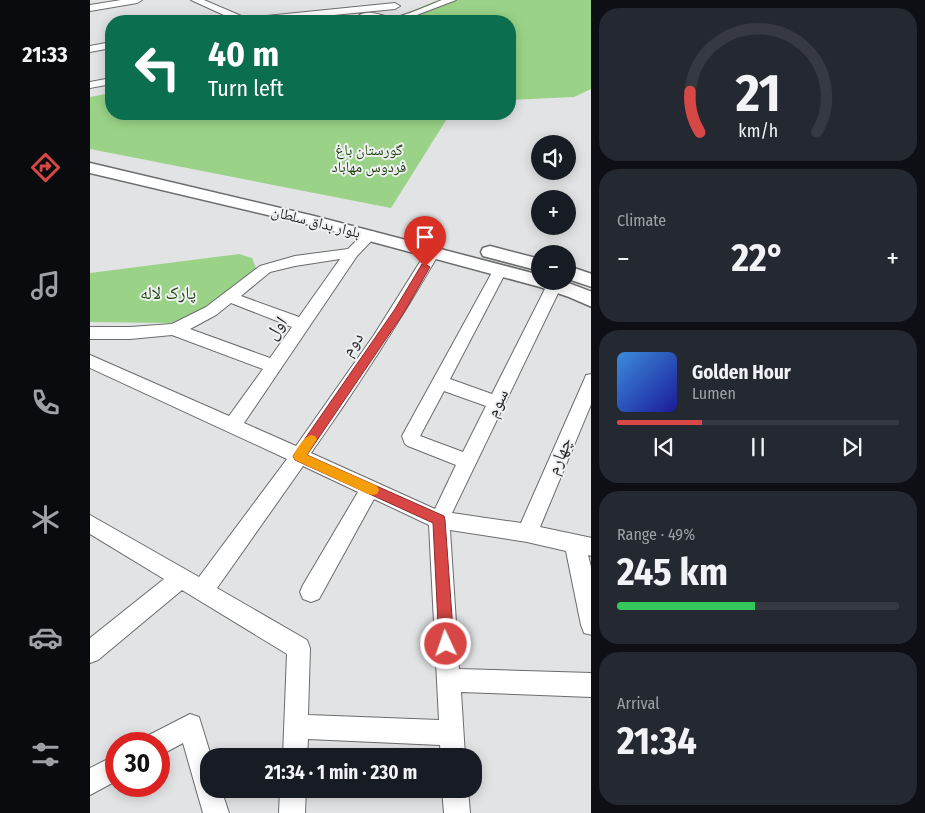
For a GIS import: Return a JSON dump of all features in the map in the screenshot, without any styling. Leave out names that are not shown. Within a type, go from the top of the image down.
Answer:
[{"type":"main road","name":"بلوار بداق سلطان","points":[[90,157],[531,274]]},
{"type":"main road","name":"بلوار بداق سلطان","points":[[90,168],[370,235],[433,252],[502,265],[531,265]]},
{"type":"main road","name":"بلوار بداق سلطان","points":[[576,281],[591,281]]},
{"type":"main road","name":"بلوار بداق سلطان","points":[[572,290],[591,301]]},
{"type":"street","points":[[90,8],[137,0]]},
{"type":"street","points":[[196,0],[231,15]]},
{"type":"street","points":[[410,15],[451,0]]},
{"type":"street","points":[[305,15],[395,6]]},
{"type":"street","points":[[90,49],[105,46]]},
{"type":"street","points":[[90,85],[105,83]]},
{"type":"street","name":"اول","points":[[232,426],[352,253],[370,235]]},
{"type":"street","name":"دوم","points":[[202,591],[299,456],[399,311],[433,252]]},
{"type":"street","points":[[90,333],[130,333],[173,329],[211,311],[264,269],[305,259],[352,253]]},
{"type":"street","points":[[468,462],[411,439],[502,265]]},
{"type":"street","name":"سوم","points":[[439,520],[497,403],[547,290]]},
{"type":"street","points":[[228,296],[303,325]]},
{"type":"street","points":[[173,329],[273,366]]},
{"type":"street","points":[[90,361],[439,520],[527,532],[583,545],[591,625]]},
{"type":"street","name":"چهارم","points":[[527,532],[591,380]]},
{"type":"street","points":[[441,383],[497,403]]},
{"type":"street","points":[[311,592],[370,489]]},
{"type":"street","points":[[297,727],[453,745],[439,520]]},
{"type":"street","points":[[90,524],[299,648],[296,748]]},
{"type":"street","points":[[90,652],[181,578]]},
{"type":"street","points":[[449,680],[591,685]]},
{"type":"street","points":[[170,737],[190,726],[216,813]]},
{"type":"street","points":[[90,782],[105,774]]},
{"type":"street","points":[[292,813],[293,798]]},
{"type":"street","points":[[456,798],[457,813]]},
{"type":"green space","points":[[438,0],[591,0],[591,89],[574,97],[516,100],[516,15],[402,15]]},
{"type":"green space","name":"گورستان باغ فردوس مهاباد","points":[[105,94],[105,120],[446,120],[391,208],[90,149],[90,97]]},
{"type":"green space","name":"پارک لاله","points":[[239,254],[252,258],[256,268],[251,274],[192,317],[173,323],[90,322],[90,273]]},
{"type":"slow traffic","points":[[311,439],[299,456],[373,490]]},
{"type":"route","points":[[425,267],[399,311],[299,456],[439,520],[446,644]]}]
